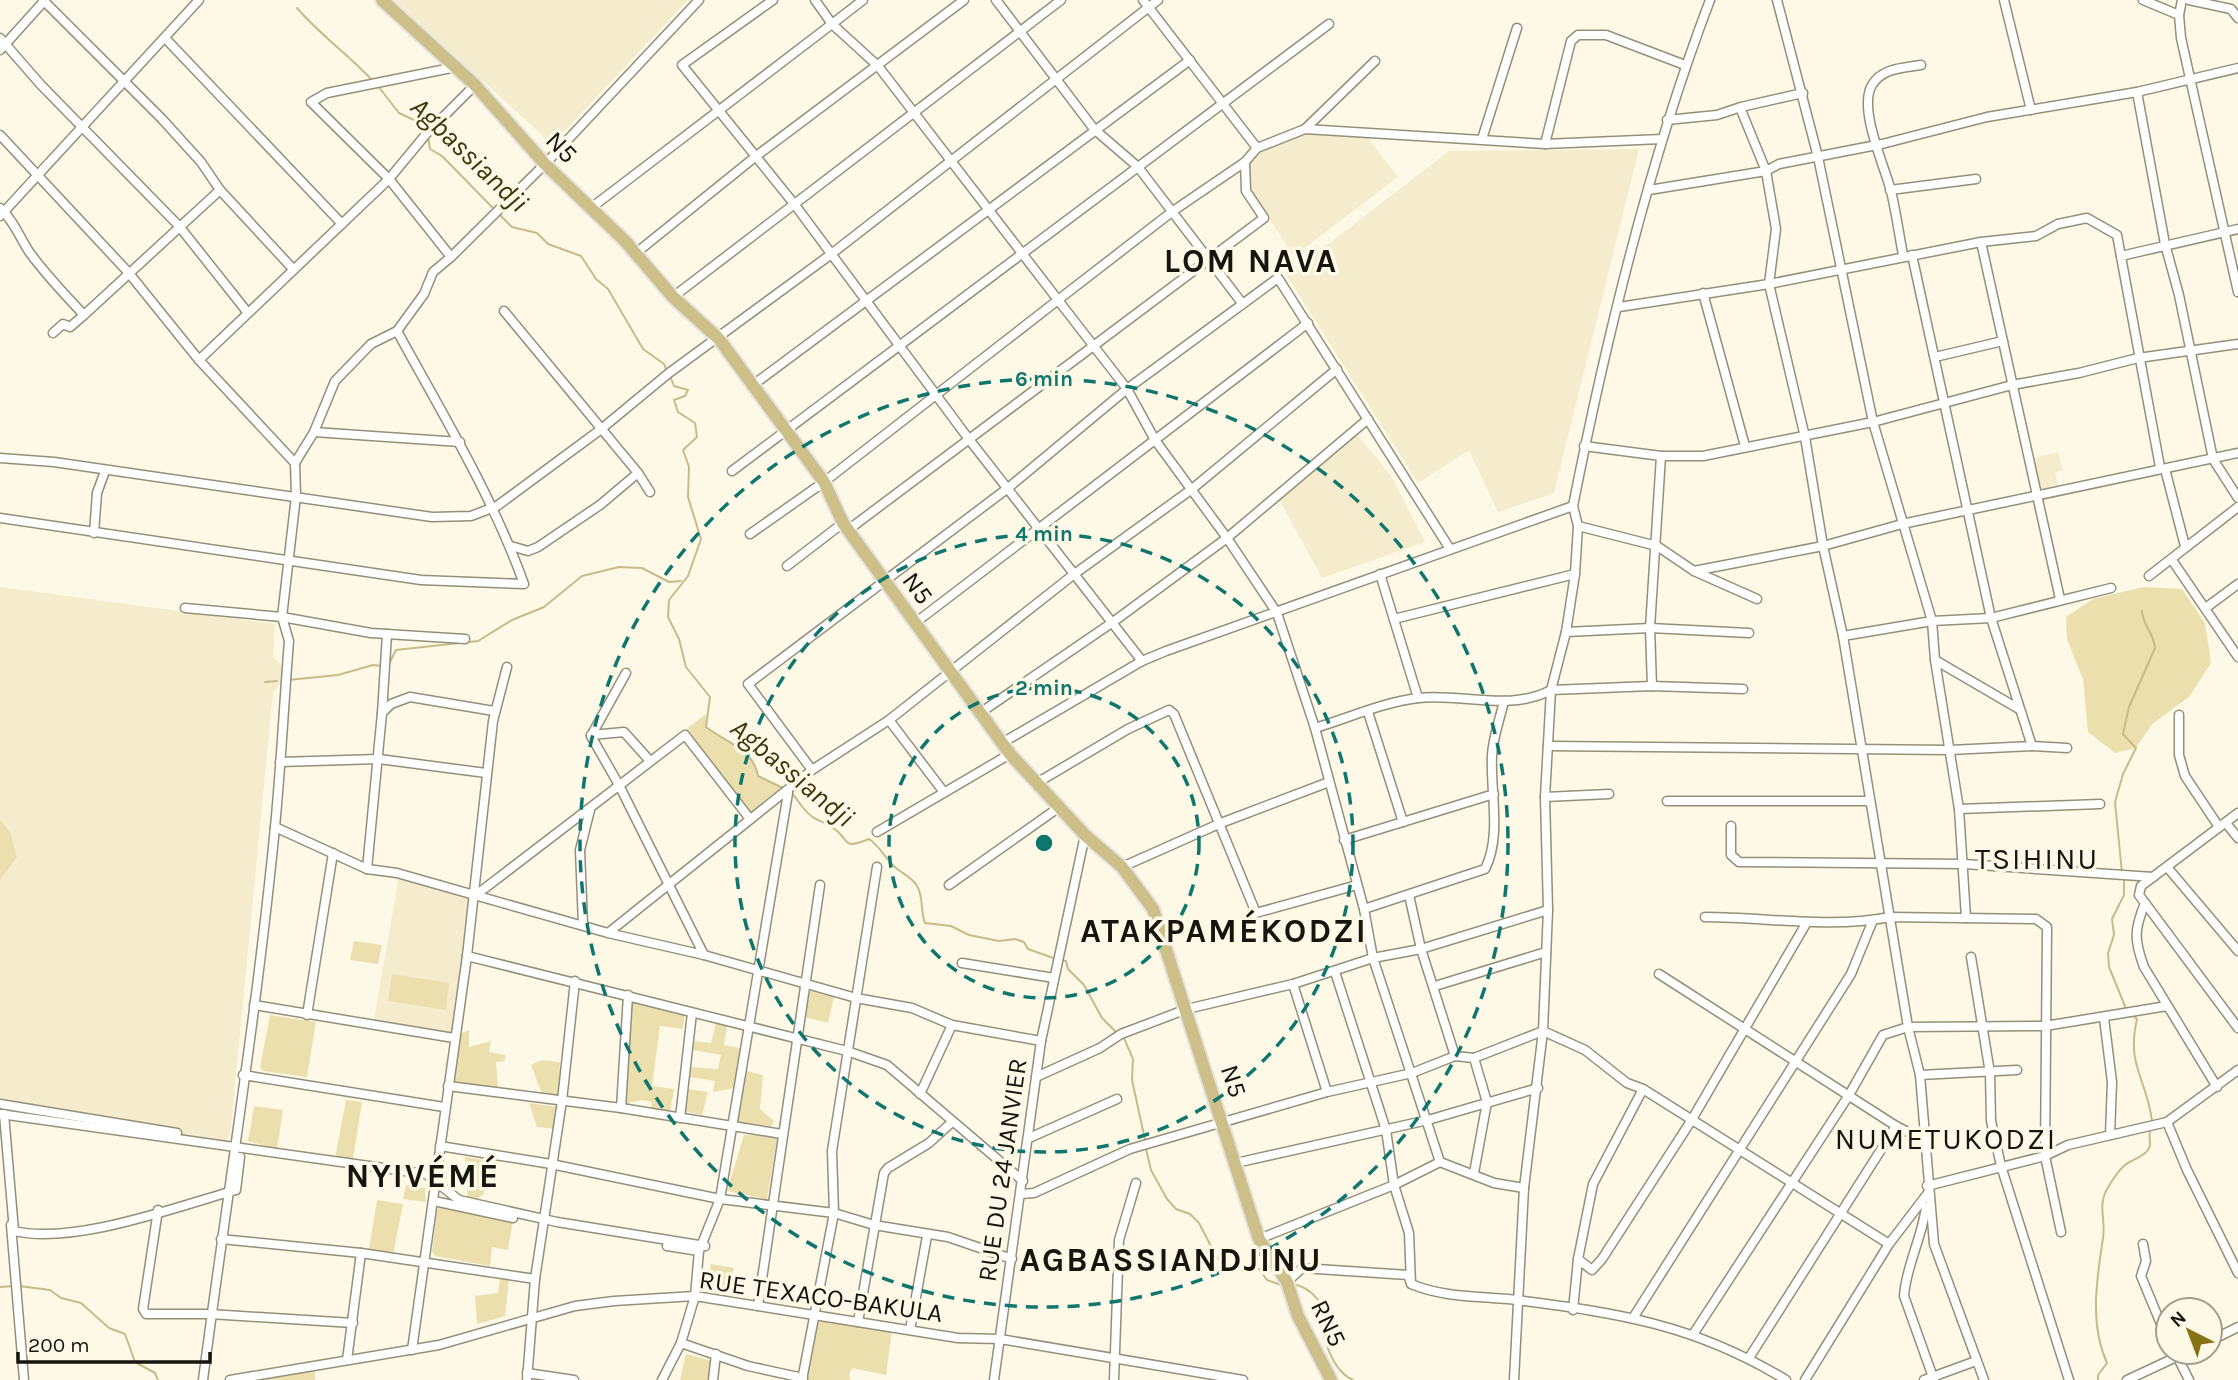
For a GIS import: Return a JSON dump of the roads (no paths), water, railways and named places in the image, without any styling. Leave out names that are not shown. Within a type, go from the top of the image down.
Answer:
[{"type":"main road","name":"N5","points":[[382,0],[475,85],[545,164],[636,253],[673,297],[719,339],[824,482],[846,527],[1006,748],[1058,808],[1122,867],[1153,909],[1259,1239],[1287,1285]]},
{"type":"main road","name":"RN5","points":[[1287,1285],[1298,1316],[1332,1379]]},
{"type":"street","points":[[248,313],[179,226],[2,44],[44,0],[185,144],[220,190],[293,269]]},
{"type":"street","points":[[84,315],[46,273],[28,249],[17,226],[1,212],[84,127],[199,0]]},
{"type":"street","points":[[436,1175],[239,1145],[2,1114],[3,1171],[14,1231],[34,1236],[111,1225],[236,1190],[239,1145],[243,1075],[275,827],[289,641],[282,617],[296,496],[295,463],[314,432],[335,381],[372,344],[397,331],[424,294],[429,277],[545,164],[699,0]]},
{"type":"street","points":[[773,0],[681,65],[795,205],[968,438],[1142,661]]},
{"type":"street","points":[[815,0],[832,24],[878,66],[1095,347],[1126,389],[1154,440],[1227,538],[1277,613],[1315,728],[1364,909],[1373,958],[1440,1162]]},
{"type":"street","points":[[591,208],[863,0]]},
{"type":"street","points":[[636,253],[755,157],[964,0]]},
{"type":"street","points":[[996,0],[1094,129],[1138,167],[1242,303]]},
{"type":"street","points":[[673,297],[1061,0]]},
{"type":"street","points":[[0,458],[296,496],[432,517],[463,517],[492,508],[600,430],[669,373],[719,339],[830,255],[1056,80],[1146,4],[1158,0]]},
{"type":"street","points":[[1514,1380],[1524,1188],[1544,1031],[1548,910],[1545,797],[1551,690],[1566,632],[1575,574],[1578,526],[1573,506],[1584,446],[1667,120],[1710,0]]},
{"type":"street","points":[[1777,0],[1818,157],[1873,422],[1932,621],[1935,660],[1959,809],[1966,918]]},
{"type":"street","points":[[2004,0],[2031,110]]},
{"type":"street","points":[[2143,0],[2179,15]]},
{"type":"street","points":[[2182,0],[2179,15],[2238,292]]},
{"type":"street","points":[[2189,0],[2231,9],[2238,18]]},
{"type":"street","points":[[1146,4],[1257,148]]},
{"type":"street","points":[[732,471],[1329,24]]},
{"type":"street","points":[[1482,139],[1517,28]]},
{"type":"street","points":[[1545,144],[1571,41],[1578,35],[1606,36],[1685,65]]},
{"type":"street","points":[[164,38],[342,224]]},
{"type":"street","points":[[753,385],[866,299],[989,212],[1094,129],[1190,61]]},
{"type":"street","points":[[750,534],[824,482],[1174,211],[1245,162],[1257,148],[1305,129],[1375,61]]},
{"type":"street","points":[[1921,65],[1887,71],[1871,86],[1868,102],[1876,145],[1891,190],[1935,357],[1991,618],[2032,746]]},
{"type":"street","points":[[451,257],[389,180],[311,102],[327,93],[456,66]]},
{"type":"street","points":[[1649,190],[1766,171],[1779,164],[2031,110],[2137,92],[2238,68]]},
{"type":"street","points":[[200,360],[389,180],[427,133],[475,85]]},
{"type":"street","points":[[2137,92],[2165,244],[2213,459],[2238,498]]},
{"type":"street","points":[[1667,120],[1717,115],[1803,93]]},
{"type":"street","points":[[1741,107],[1766,171],[1776,229],[1769,284],[1805,437],[1823,546],[1843,636],[1908,1027],[1920,1075],[1927,1190],[1934,1244],[1984,1380]]},
{"type":"street","points":[[1305,129],[1545,144],[1662,139]]},
{"type":"street","points":[[0,135],[128,272],[200,360],[295,463]]},
{"type":"street","points":[[787,566],[846,527],[1095,347],[1264,218],[1246,191],[1245,162]]},
{"type":"street","points":[[1891,190],[1976,179]]},
{"type":"street","points":[[53,333],[63,324],[70,327],[220,190]]},
{"type":"street","points":[[1619,307],[1769,284],[1842,267],[1981,242],[2036,236],[2058,224],[2087,218],[2117,234],[2138,358],[2163,468],[2185,547]]},
{"type":"street","points":[[2121,256],[2238,229]]},
{"type":"street","points":[[1981,242],[2060,599]]},
{"type":"street","points":[[812,771],[748,684],[883,579],[1008,488],[1126,389],[1279,278],[1450,549]]},
{"type":"street","points":[[1703,293],[1745,446]]},
{"type":"street","points":[[504,311],[638,473],[650,492]]},
{"type":"street","points":[[915,623],[1308,323]]},
{"type":"street","points":[[0,519],[421,580],[524,584],[510,546],[460,443],[397,331]]},
{"type":"street","points":[[1935,357],[2003,341]]},
{"type":"street","points":[[1584,446],[1661,456],[1703,456],[1873,422],[2012,385],[2079,373],[2138,358],[2238,344]]},
{"type":"street","points":[[608,933],[667,883],[812,771],[888,720],[1073,575],[1192,489],[1337,369]]},
{"type":"street","points":[[980,713],[1113,622],[1227,538],[1368,419]]},
{"type":"street","points":[[314,432],[460,443]]},
{"type":"street","points":[[1694,570],[1823,546],[1902,524],[1967,513],[2238,453]]},
{"type":"street","points":[[1652,686],[1650,628],[1661,456]]},
{"type":"street","points":[[94,533],[97,493],[105,471]]},
{"type":"street","points":[[510,546],[528,551],[538,547],[600,505],[638,473]]},
{"type":"street","points":[[877,832],[1142,661],[1573,506]]},
{"type":"street","points":[[2149,576],[2238,507]]},
{"type":"street","points":[[1578,526],[1657,546],[1694,570],[1758,599]]},
{"type":"street","points":[[2172,560],[2207,607],[2237,655]]},
{"type":"street","points":[[1380,574],[1418,698]]},
{"type":"street","points":[[1394,619],[1575,574]]},
{"type":"street","points":[[2207,607],[2238,584]]},
{"type":"street","points":[[1843,636],[1932,621],[1991,618],[2111,588]]},
{"type":"street","points":[[185,608],[282,617],[387,634],[465,639]]},
{"type":"street","points":[[1566,632],[1650,628],[1749,633]]},
{"type":"street","points":[[367,869],[379,760],[387,634]]},
{"type":"street","points":[[1935,660],[2020,709]]},
{"type":"street","points":[[412,1350],[475,895],[494,711],[507,667]]},
{"type":"street","points":[[591,735],[626,673]]},
{"type":"street","points":[[1315,728],[1418,698],[1504,701],[1537,697],[1551,690],[1652,686],[1743,689]]},
{"type":"street","points":[[382,713],[391,704],[410,696],[494,711]]},
{"type":"street","points":[[1364,909],[1485,869],[1491,858],[1493,745],[1504,701]]},
{"type":"street","points":[[1035,784],[1128,729],[1169,710],[1174,714],[1221,823],[1256,913],[1357,885]]},
{"type":"street","points":[[1368,712],[1403,822]]},
{"type":"street","points":[[2179,715],[2179,755],[2185,776],[2223,825],[2238,838]]},
{"type":"street","points":[[888,720],[943,791]]},
{"type":"street","points":[[591,735],[624,732],[650,761]]},
{"type":"street","points":[[591,735],[704,955]]},
{"type":"street","points":[[475,895],[685,735],[750,819]]},
{"type":"street","points":[[1548,746],[1950,750],[2032,746],[2067,748]]},
{"type":"street","points":[[280,762],[379,760],[486,773]]},
{"type":"street","points":[[1122,867],[1221,823],[1329,782]]},
{"type":"street","points":[[662,1380],[681,1343],[695,1296],[702,1249],[720,1199],[789,791]]},
{"type":"street","points":[[1344,839],[1494,794]]},
{"type":"street","points":[[1545,797],[1609,794]]},
{"type":"street","points":[[1667,801],[1870,801]]},
{"type":"street","points":[[1959,809],[2100,804]]},
{"type":"street","points":[[949,885],[1058,808]]},
{"type":"street","points":[[583,925],[580,850],[590,810]]},
{"type":"street","points":[[2238,813],[2139,890],[2139,895],[2238,1028]]},
{"type":"street","points":[[1731,826],[1731,855],[1739,862],[1964,864],[2153,877]]},
{"type":"street","points":[[275,827],[367,869],[397,873],[608,933],[704,955],[856,998],[912,1008],[953,1025],[1041,1041]]},
{"type":"street","name":"RUE DU 24 JANVIER","points":[[994,1380],[1041,1041],[1085,835]]},
{"type":"street","points":[[307,1015],[333,853]]},
{"type":"street","points":[[681,1343],[748,1366],[803,1379],[834,1213],[832,1151],[877,867]]},
{"type":"street","points":[[2167,867],[2238,949]]},
{"type":"street","points":[[758,1306],[774,1208],[782,1134],[815,938],[820,885]]},
{"type":"street","points":[[1409,895],[1421,949],[1435,986],[1455,1056]]},
{"type":"street","points":[[2145,903],[2136,925],[2137,946],[2144,967],[2217,1087]]},
{"type":"street","points":[[1036,1077],[1100,1048],[1121,1034],[1187,1009],[1293,984],[1373,958],[1421,949],[1548,910]]},
{"type":"street","points":[[1705,917],[1807,922],[1890,917],[2036,919],[2044,923],[2047,927],[2045,1156],[2061,1232]]},
{"type":"street","points":[[1633,1318],[1742,1150],[1851,974],[1873,920]]},
{"type":"street","points":[[1578,1259],[1592,1269],[1602,1259],[1691,1121],[1807,922]]},
{"type":"street","points":[[1435,986],[1546,952]]},
{"type":"street","points":[[467,956],[847,1051],[887,1065],[1023,1181]]},
{"type":"street","points":[[1971,957],[1990,1073],[1991,1121],[2001,1166],[2069,1380]]},
{"type":"street","points":[[962,963],[1054,978]]},
{"type":"street","points":[[1335,972],[1386,1130],[1394,1185],[1409,1233],[1411,1284]]},
{"type":"street","points":[[1659,974],[1796,1064],[1926,1142]]},
{"type":"street","points":[[574,1380],[527,1376],[534,1317],[535,1279],[562,1101],[575,981]]},
{"type":"street","points":[[1293,984],[1327,1091]]},
{"type":"street","points":[[621,1108],[628,995]]},
{"type":"street","points":[[254,1005],[454,1038]]},
{"type":"street","points":[[1693,1333],[1849,1095],[1883,1035],[1908,1027],[1984,1029],[2045,1026],[2167,1006]]},
{"type":"street","points":[[680,1118],[692,1013]]},
{"type":"street","points":[[2105,1018],[2112,1082],[2110,1135]]},
{"type":"street","points":[[920,1094],[953,1025]]},
{"type":"street","points":[[1021,1194],[1034,1193],[1130,1149],[1327,1091],[1412,1073],[1455,1056],[1474,1058],[1544,1031],[1585,1051],[1627,1083],[1643,1089],[1889,1244]]},
{"type":"street","points":[[1474,1058],[1487,1102],[1474,1173]]},
{"type":"street","points":[[1920,1075],[2017,1070]]},
{"type":"street","points":[[1805,1380],[1889,1244],[1927,1190],[2001,1166],[2045,1156],[2068,1145],[2167,1122],[2238,1070]]},
{"type":"street","points":[[243,1075],[444,1107]]},
{"type":"street","points":[[448,1086],[621,1108],[782,1134]]},
{"type":"street","points":[[1236,1163],[1428,1120],[1538,1088]]},
{"type":"street","points":[[1573,1310],[1578,1259],[1597,1173],[1643,1089]]},
{"type":"street","points":[[1029,1138],[1117,1100]]},
{"type":"street","points":[[24,1380],[3,1171],[1,1104],[426,1174],[459,1200],[557,1222],[702,1249]]},
{"type":"street","points":[[858,1322],[881,1179],[888,1168],[929,1143],[951,1122]]},
{"type":"street","points":[[2167,1122],[2187,1170],[2238,1273]]},
{"type":"street","points":[[1749,1358],[1838,1213],[1896,1126]]},
{"type":"street","points":[[203,1380],[228,1193],[239,1145]]},
{"type":"street","points":[[440,1146],[551,1164],[720,1199],[774,1208],[834,1213],[874,1225],[927,1236],[948,1237],[1012,1259]]},
{"type":"street","points":[[1259,1239],[1394,1185],[1440,1162],[1494,1182],[1524,1188]]},
{"type":"street","points":[[1114,1380],[1117,1358],[1119,1240],[1136,1183]]},
{"type":"street","points":[[1927,1190],[1922,1234],[1905,1283],[1904,1296],[1930,1378],[1976,1361]]},
{"type":"street","points":[[45,1235],[93,1228],[228,1193]]},
{"type":"street","points":[[434,1201],[545,1224],[702,1249]]},
{"type":"street","points":[[158,1210],[144,1311],[146,1314],[210,1314],[353,1323]]},
{"type":"street","points":[[910,1330],[927,1236]]},
{"type":"street","points":[[221,1240],[361,1253],[535,1279]]},
{"type":"street","points":[[2143,1244],[2146,1261],[2141,1276],[2154,1307]]},
{"type":"street","points":[[347,1360],[361,1253]]},
{"type":"street","points":[[1287,1285],[1302,1268],[1319,1267],[1381,1275],[1408,1275],[1411,1284],[1430,1292],[1518,1301],[1633,1318],[1693,1333],[1749,1358],[1786,1380]]},
{"type":"street","name":"RUE TEXACO-BAKULA","points":[[230,1380],[412,1350],[534,1317],[614,1301],[695,1296],[958,1338],[1000,1339],[1243,1380]]},
{"type":"street","points":[[713,1380],[716,1354]]},
{"type":"street","points":[[2127,1380],[2154,1366]]},
{"type":"waterway","name":"Agbassiandji","points":[[297,8],[372,80]]},
{"type":"waterway","name":"Agbassiandji","points":[[378,86],[399,113],[416,121],[424,130]]},
{"type":"waterway","name":"Agbassiandji","points":[[428,137],[430,149],[442,156],[493,208]]},
{"type":"waterway","name":"Agbassiandji","points":[[500,215],[512,227],[537,233],[548,244],[581,256],[596,279],[608,289],[643,349],[664,364],[667,371]]},
{"type":"waterway","name":"Agbassiandji","points":[[670,376],[674,386],[688,390],[685,396],[674,400],[678,412],[695,423],[697,437],[683,450],[689,467],[688,497],[701,539],[688,576],[669,600],[668,617],[679,639],[686,667],[710,697],[706,727],[745,753],[751,759],[758,776],[783,788]]},
{"type":"waterway","points":[[389,664],[396,650],[478,641],[512,620],[544,607],[582,576],[619,567],[642,568],[669,582],[681,581]]},
{"type":"waterway","points":[[2122,873],[2115,802],[2123,774],[2136,748],[2123,734],[2129,707],[2155,648],[2142,611]]},
{"type":"waterway","points":[[288,680],[338,675],[373,665],[382,666]]},
{"type":"waterway","points":[[265,682],[277,681]]},
{"type":"waterway","name":"Agbassiandji","points":[[791,792],[810,815],[831,826],[847,842],[854,844],[869,839],[892,865],[913,880],[920,895],[925,923],[951,926],[969,935],[999,941],[1015,939],[1024,942],[1028,949],[1056,959]]},
{"type":"waterway","points":[[2124,878],[2124,895],[2112,919],[2114,935],[2108,953],[2109,967],[2127,1011]]},
{"type":"waterway","name":"Agbassiandji","points":[[1061,960],[1066,961],[1068,969],[1084,985],[1102,1018],[1117,1033]]},
{"type":"waterway","points":[[2131,1014],[2137,1019],[2134,1049],[2152,1121]]},
{"type":"waterway","name":"Agbassiandji","points":[[1124,1038],[1133,1059],[1132,1080],[1145,1140]]},
{"type":"waterway","points":[[2098,1380],[2098,1375],[2107,1363],[2101,1348],[2096,1317],[2104,1232],[2104,1197],[2122,1167],[2149,1149],[2150,1130]]},
{"type":"waterway","name":"Agbassiandji","points":[[1146,1149],[1151,1170],[1167,1199],[1176,1209],[1190,1214],[1199,1223],[1217,1258],[1229,1268],[1259,1269],[1267,1280],[1281,1285]]},
{"type":"waterway","name":"Agbassiandji","points":[[1293,1284],[1317,1298],[1324,1313],[1322,1327],[1329,1352],[1341,1371],[1353,1380]]},
{"type":"waterway","points":[[0,1287],[13,1286]]},
{"type":"waterway","points":[[19,1286],[50,1290],[61,1298],[81,1303],[109,1328],[125,1334],[135,1362],[155,1373],[158,1380]]},
{"type":"district","name":"LOM NAVA","points":[[1251,260]]},
{"type":"district","name":"TSIHINU","points":[[2037,859]]},
{"type":"district","name":"ATAKPAMÉKODZI","points":[[1224,930]]},
{"type":"district","name":"NUMETUKODZI","points":[[1946,1139]]},
{"type":"district","name":"NYIVÉMÉ","points":[[423,1175]]},
{"type":"district","name":"AGBASSIANDJINU","points":[[1171,1259]]}]
